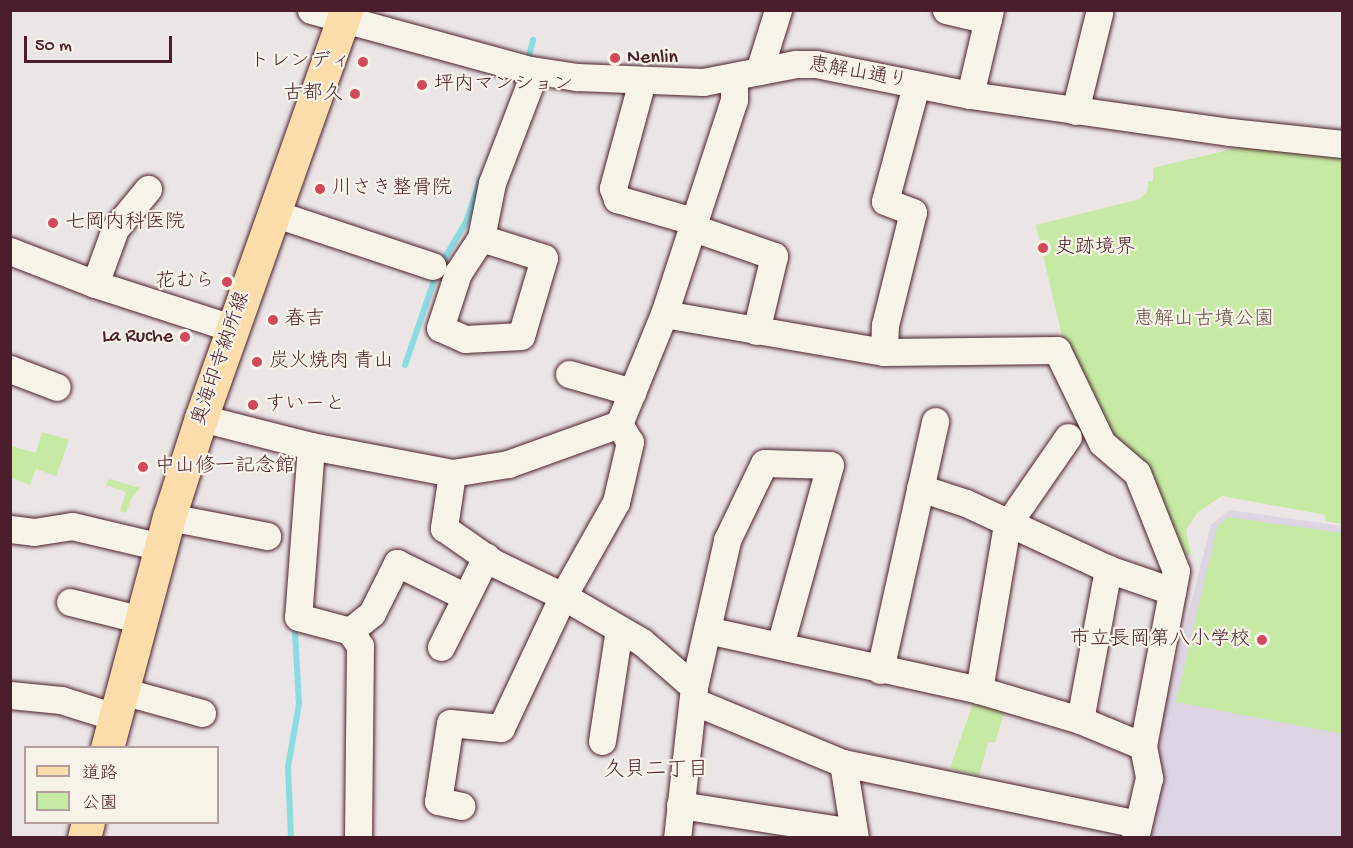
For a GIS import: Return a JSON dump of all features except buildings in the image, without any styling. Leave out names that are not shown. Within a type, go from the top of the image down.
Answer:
[{"type":"main road","name":"奥海印寺納所線","points":[[115,718],[165,532],[201,418],[231,328],[344,15]]},
{"type":"street","name":"恵解山通り","points":[[311,10],[344,15],[528,69],[642,81],[703,82],[816,64],[970,95],[1076,111],[1342,144]]},
{"type":"street","points":[[201,418],[311,446],[452,473],[508,464],[619,424],[664,314],[734,100],[778,10]]},
{"type":"street","points":[[946,10],[989,15],[970,95]]},
{"type":"street","points":[[1076,111],[1100,13]]},
{"type":"street","points":[[481,238],[492,183],[528,69]]},
{"type":"street","points":[[642,81],[613,188],[617,199],[692,224],[774,256],[756,331]]},
{"type":"street","points":[[884,352],[885,325],[914,212],[885,201],[916,85]]},
{"type":"street","points":[[95,284],[115,229],[148,189]]},
{"type":"street","points":[[273,213],[432,266]]},
{"type":"street","points":[[10,251],[95,284],[231,328]]},
{"type":"street","points":[[452,473],[444,528],[486,557],[642,642],[693,694],[843,763],[1137,831],[1149,778],[1143,746],[1176,571],[1137,473],[1102,442],[1057,350],[884,352],[664,314]]},
{"type":"street","points":[[10,369],[57,387]]},
{"type":"street","points":[[569,374],[632,392]]},
{"type":"street","points":[[880,670],[935,422]]},
{"type":"street","points":[[460,806],[438,801],[450,723],[501,728],[563,597],[616,502],[630,442],[619,424]]},
{"type":"street","points":[[979,690],[1007,525],[1068,437]]},
{"type":"street","points":[[311,446],[298,617],[350,632],[360,646],[358,837]]},
{"type":"street","points":[[677,837],[693,694],[727,540],[764,463],[830,465],[780,645]]},
{"type":"street","points":[[920,488],[966,503],[1007,525],[1108,569],[1172,591]]},
{"type":"street","points":[[10,529],[34,532],[72,526],[267,536]]},
{"type":"street","points":[[441,647],[486,557]]},
{"type":"street","points":[[350,632],[372,614],[397,563],[466,597]]},
{"type":"street","points":[[1080,720],[1108,569]]},
{"type":"street","points":[[70,602],[142,620]]},
{"type":"street","points":[[602,741],[619,629]]},
{"type":"street","points":[[707,630],[979,690],[1080,720],[1143,746]]},
{"type":"street","points":[[10,694],[61,700],[115,718],[202,713]]},
{"type":"street","points":[[680,805],[854,835],[843,763]]},
{"type":"shaded area","name":"市立長岡第八小学校","points":[[1229,510],[1342,526],[1342,837],[1147,838],[1153,753],[1211,525]]},
{"type":"green space","name":"恵解山古墳公園","points":[[1253,144],[1342,153],[1342,524],[1325,521],[1326,515],[1222,496],[1198,512],[1186,530],[1191,554],[1176,561],[1106,440],[1065,349],[1036,225],[1140,199],[1148,190],[1148,181],[1153,181],[1153,168]]},
{"type":"green space","points":[[42,432],[69,440],[56,476],[36,469],[30,485],[11,478],[11,446],[36,453]]},
{"type":"green space","points":[[109,479],[140,488],[131,499],[126,513],[120,511],[126,492],[106,485]]},
{"type":"green space","points":[[1227,517],[1342,533],[1342,734],[1176,702],[1217,528]]},
{"type":"green space","points":[[975,698],[1006,706],[995,743],[988,742],[979,776],[950,768]]},
{"type":"waterway","points":[[527,63],[533,40]]},
{"type":"waterway","points":[[405,365],[438,269],[466,222],[481,178]]},
{"type":"waterway","points":[[291,838],[288,767],[299,704],[295,633]]},
{"type":"place","name":"Nenlin","points":[[615,58]]},
{"type":"place","name":"トレンディ","points":[[363,62]]},
{"type":"place","name":"坪内マンション","points":[[422,85]]},
{"type":"place","name":"古都久","points":[[355,94]]},
{"type":"place","name":"川さき整骨院","points":[[320,189]]},
{"type":"place","name":"七岡内科医院","points":[[53,223]]},
{"type":"place","name":"史跡境界","points":[[1043,248]]},
{"type":"place","name":"花むら","points":[[227,282]]},
{"type":"place","name":"春吉","points":[[273,320]]},
{"type":"place","name":"La Ruche","points":[[185,337]]},
{"type":"place","name":"炭火焼肉 青山","points":[[257,362]]},
{"type":"place","name":"すいーと","points":[[253,405]]},
{"type":"place","name":"中山修一記念館","points":[[143,467]]},
{"type":"place","name":"市立長岡第八小学校","points":[[1262,640]]},
{"type":"district","name":"久貝二丁目","points":[[656,772]]}]
